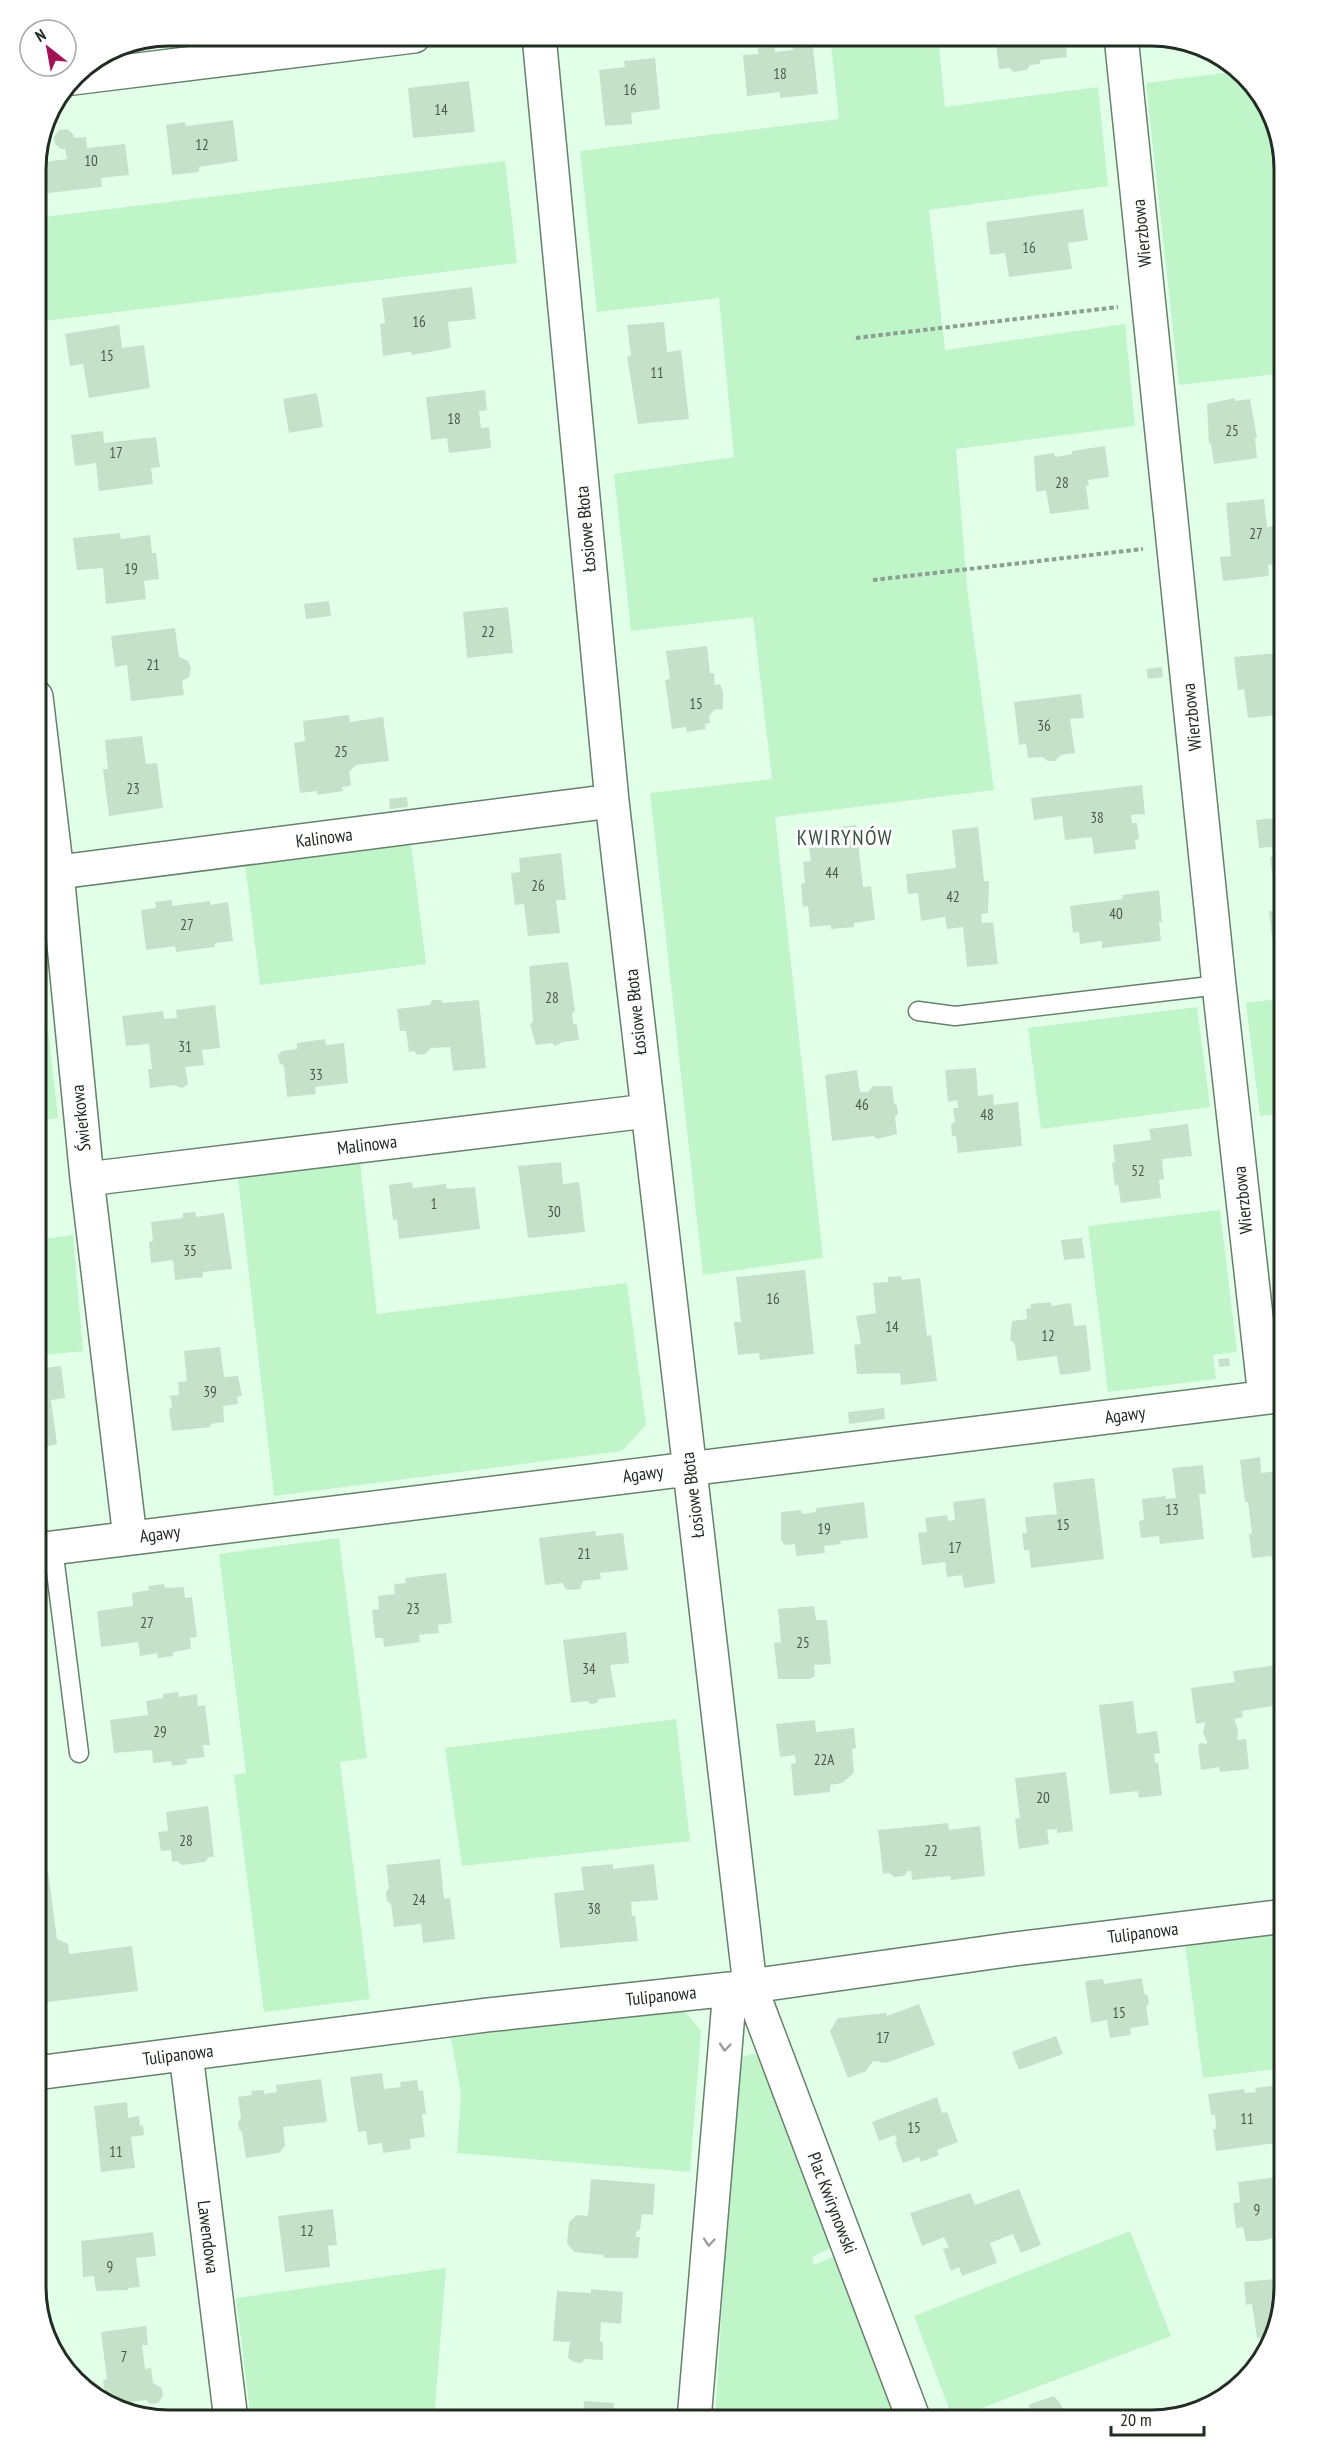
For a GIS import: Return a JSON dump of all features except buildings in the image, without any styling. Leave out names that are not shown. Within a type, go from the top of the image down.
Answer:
[{"type":"street","points":[[89,76],[325,47]]},
{"type":"street","name":"Łosiowe Błota","points":[[539,47],[612,801],[690,1468],[740,1988]]},
{"type":"street","name":"Wierzbowa","points":[[1122,47],[1219,985],[1274,1389]]},
{"type":"street","name":"Kalinowa","points":[[47,874],[612,801]]},
{"type":"street","name":"Świerkowa","points":[[47,874],[87,1179],[130,1538]]},
{"type":"street","name":"Malinowa","points":[[87,1179],[647,1111]]},
{"type":"street","name":"Agawy","points":[[46,1549],[1274,1396]]},
{"type":"street","name":"Tulipanowa","points":[[46,2072],[487,2015],[740,1988],[1014,1949],[1274,1917]]},
{"type":"street","points":[[695,2410],[740,1988]]},
{"type":"street","name":"Plac Kwirynowski","points":[[740,1988],[910,2410]]},
{"type":"street","name":"Lawendowa","points":[[186,2054],[230,2409]]},
{"type":"lane","points":[[918,1011],[955,1016],[1219,985]]},
{"type":"lane","points":[[46,1557],[79,1754]]},
{"type":"path","points":[[856,338],[1149,304]]},
{"type":"path","points":[[873,580],[1174,546]]},
{"type":"green space","points":[[831,47],[939,47],[945,107],[1098,87],[1108,186],[929,210],[945,350],[1125,324],[1135,426],[956,449],[967,587],[994,790],[775,817],[823,1258],[703,1275],[650,793],[772,779],[753,617],[631,631],[614,474],[734,457],[719,298],[597,312],[580,151],[839,119]]},
{"type":"green space","points":[[1227,72],[1239,82],[1265,122],[1274,161],[1274,374],[1179,385],[1146,83]]},
{"type":"green space","points":[[505,161],[517,263],[47,321],[47,217]]},
{"type":"green space","points":[[411,843],[426,964],[260,985],[245,863]]},
{"type":"green space","points":[[1274,999],[1274,1114],[1260,1116],[1246,1003]]},
{"type":"green space","points":[[1197,1007],[1210,1107],[1041,1129],[1028,1028]]},
{"type":"green space","points":[[47,1018],[58,1118],[47,1120]]},
{"type":"green space","points":[[360,1162],[377,1314],[627,1283],[646,1425],[622,1451],[274,1496],[238,1177]]},
{"type":"green space","points":[[1220,1210],[1237,1352],[1213,1355],[1216,1379],[1108,1392],[1088,1226]]},
{"type":"green space","points":[[73,1235],[83,1351],[46,1355],[46,1239]]},
{"type":"green space","points":[[339,1538],[367,1758],[340,1762],[370,1999],[264,2012],[234,1775],[246,1773],[219,1554]]},
{"type":"green space","points":[[676,1719],[690,1841],[462,1866],[445,1748]]},
{"type":"green space","points":[[1274,1933],[1274,2069],[1203,2078],[1185,1944]]},
{"type":"green space","points":[[682,2008],[701,2031],[690,2172],[457,2153],[461,2094],[451,2038]]},
{"type":"green space","points":[[754,2054],[763,2059],[832,2247],[812,2257],[814,2265],[837,2255],[894,2410],[716,2410],[737,2064],[744,2056]]},
{"type":"green space","points":[[1130,2231],[1171,2336],[977,2410],[950,2410],[914,2316]]},
{"type":"green space","points":[[446,2268],[435,2409],[250,2409],[236,2298]]},
{"type":"district","name":"KWIRYNÓW","points":[[845,838]]}]
